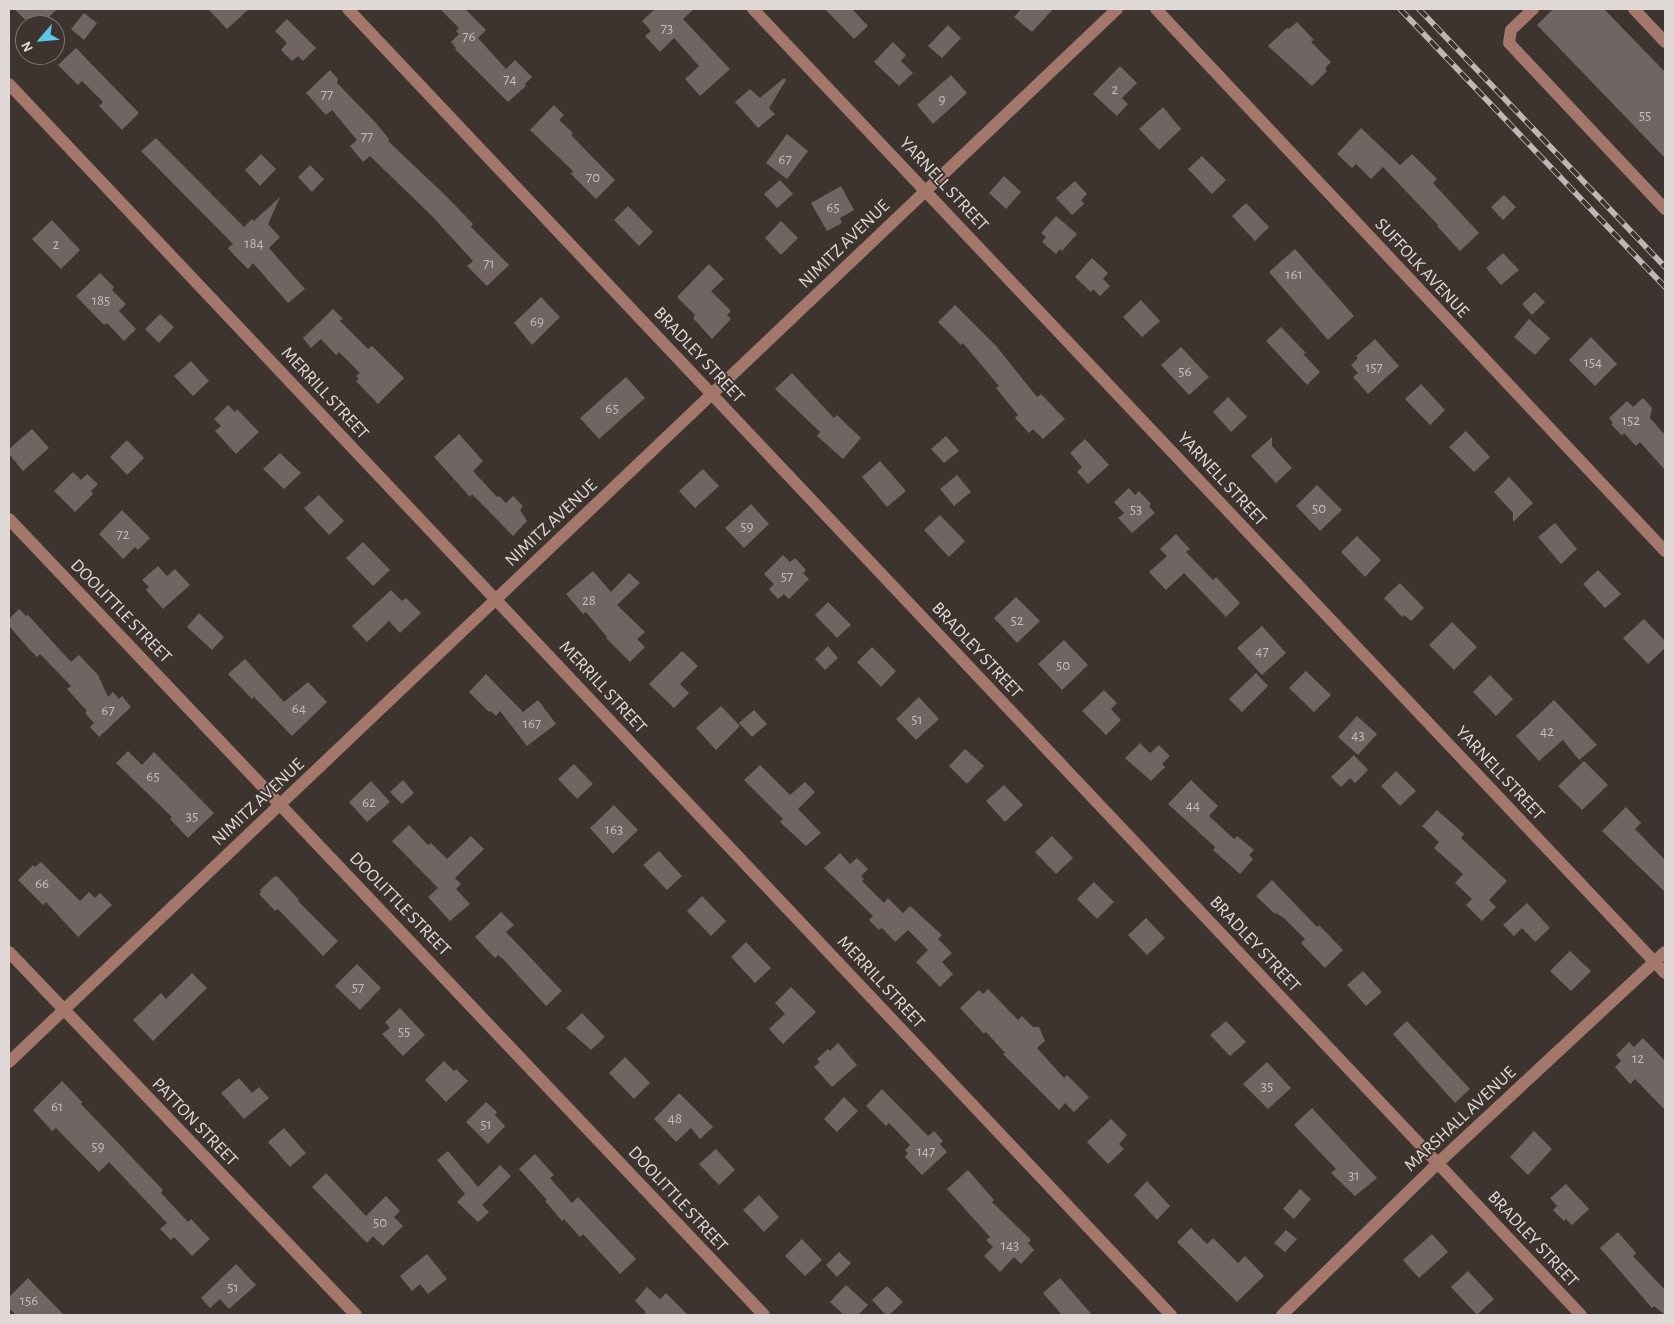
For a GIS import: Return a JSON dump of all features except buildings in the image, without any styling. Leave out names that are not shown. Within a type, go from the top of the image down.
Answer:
[{"type":"street","name":"BRADLEY STREET","points":[[348,9],[1581,1315]]},
{"type":"street","name":"YARNELL STREET","points":[[753,9],[1665,973]]},
{"type":"street","name":"NIMITZ AVENUE","points":[[9,1062],[1117,9]]},
{"type":"street","name":"SUFFOLK AVENUE","points":[[1156,9],[1665,551]]},
{"type":"street","points":[[1533,9],[1511,30],[1508,43],[1665,209]]},
{"type":"street","points":[[1634,9],[1665,42]]},
{"type":"street","name":"MERRILL STREET","points":[[9,84],[1171,1315]]},
{"type":"street","name":"DOOLITTLE STREET","points":[[9,519],[764,1315]]},
{"type":"street","name":"PATTON STREET","points":[[9,952],[356,1315]]},
{"type":"street","name":"MARSHALL AVENUE","points":[[1282,1315],[1438,1164],[1665,952]]},
{"type":"railway","points":[[1400,9],[1665,287]]},
{"type":"railway","points":[[1419,9],[1665,267]]}]
